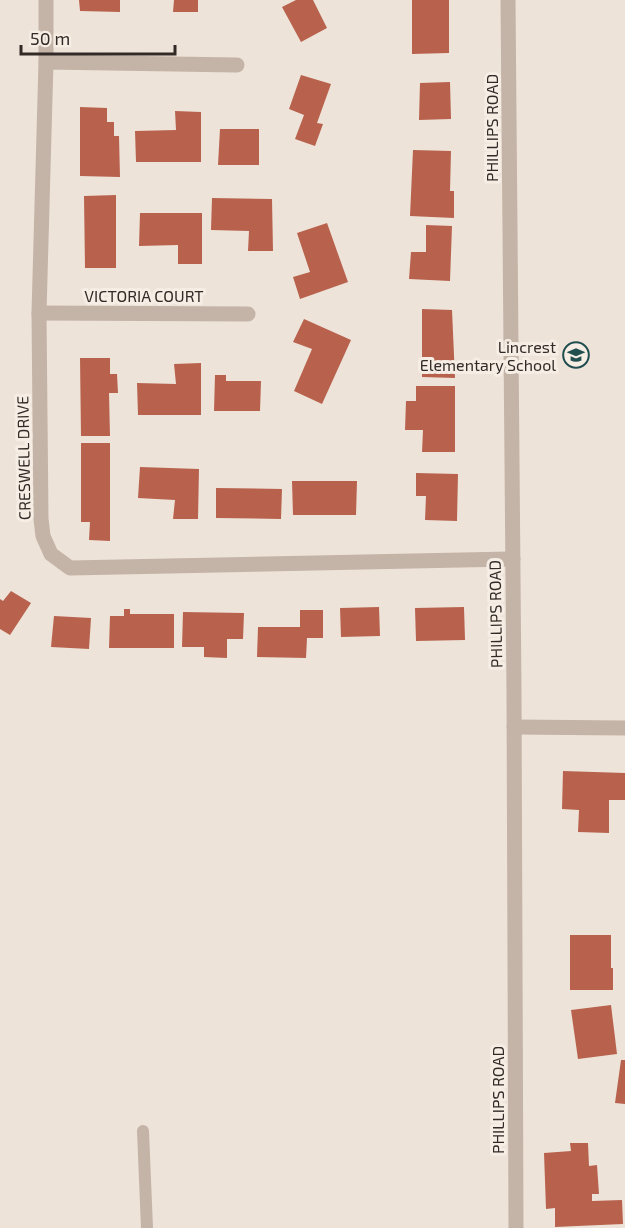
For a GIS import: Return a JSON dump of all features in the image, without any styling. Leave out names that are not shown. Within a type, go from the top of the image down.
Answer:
[{"type":"street","name":"CRESWELL DRIVE","points":[[46,0],[39,313],[41,519],[43,536],[51,554],[70,568],[513,559]]},
{"type":"street","name":"PHILLIPS ROAD","points":[[508,0],[516,1228]]},
{"type":"street","points":[[46,62],[237,65]]},
{"type":"street","name":"VICTORIA COURT","points":[[39,313],[248,314]]},
{"type":"street","points":[[514,727],[625,728]]},
{"type":"lane","points":[[143,1131],[147,1228]]},
{"type":"building","points":[[79,0],[120,0],[120,12],[80,11]]},
{"type":"building","points":[[174,0],[198,0],[198,12],[173,12]]},
{"type":"building","points":[[296,0],[313,0],[327,28],[301,42],[282,7]]},
{"type":"building","points":[[412,0],[449,0],[449,53],[412,54]]},
{"type":"building","points":[[301,75],[331,84],[317,123],[323,124],[315,146],[295,139],[304,115],[289,109]]},
{"type":"building","points":[[450,82],[451,119],[419,120],[420,83]]},
{"type":"building","points":[[80,107],[107,108],[107,122],[114,122],[114,136],[119,136],[120,177],[80,176]]},
{"type":"building","points":[[175,111],[201,112],[201,162],[136,162],[135,131],[176,130]]},
{"type":"building","points":[[220,129],[259,129],[259,165],[218,165]]},
{"type":"building","points":[[413,150],[451,151],[450,191],[454,191],[454,218],[410,216]]},
{"type":"building","points":[[116,195],[116,268],[85,268],[84,196]]},
{"type":"building","points":[[212,198],[272,199],[273,251],[248,251],[249,231],[211,230]]},
{"type":"building","points":[[140,213],[202,213],[202,264],[178,264],[178,245],[139,246]]},
{"type":"building","points":[[327,223],[348,282],[300,299],[293,277],[310,272],[297,233]]},
{"type":"building","points":[[426,225],[452,226],[450,281],[409,279],[411,252],[426,252]]},
{"type":"building","points":[[422,309],[452,310],[455,378],[422,377]]},
{"type":"building","points":[[304,319],[351,340],[322,404],[294,391],[312,349],[293,342]]},
{"type":"building","points":[[80,358],[110,358],[110,374],[117,374],[118,393],[109,393],[110,436],[81,436]]},
{"type":"building","points":[[201,363],[201,415],[138,415],[137,383],[176,384],[174,364]]},
{"type":"building","points":[[215,375],[226,375],[226,381],[261,381],[260,411],[214,411]]},
{"type":"building","points":[[416,386],[455,386],[455,452],[422,452],[423,430],[405,430],[406,401],[416,401]]},
{"type":"building","points":[[81,443],[110,443],[110,541],[89,540],[90,522],[81,522]]},
{"type":"building","points":[[140,467],[199,469],[198,519],[173,519],[175,500],[138,498]]},
{"type":"building","points":[[416,473],[458,474],[457,521],[425,520],[426,496],[416,496]]},
{"type":"building","points":[[292,481],[357,481],[356,515],[293,515]]},
{"type":"building","points":[[216,488],[282,489],[281,519],[216,518]]},
{"type":"building","points":[[11,591],[31,603],[10,635],[0,629],[0,599],[3,601]]},
{"type":"building","points":[[379,607],[380,636],[341,637],[340,608]]},
{"type":"building","points":[[464,607],[465,640],[416,641],[415,608]]},
{"type":"building","points":[[124,609],[130,609],[130,614],[174,614],[174,648],[109,648],[110,616],[124,616]]},
{"type":"building","points":[[300,610],[323,610],[323,638],[307,638],[306,658],[257,657],[258,627],[300,627]]},
{"type":"building","points":[[183,612],[244,613],[243,639],[227,639],[227,658],[204,657],[204,647],[182,647]]},
{"type":"building","points":[[54,616],[91,618],[89,649],[51,647]]},
{"type":"building","points":[[563,771],[625,773],[625,800],[609,800],[609,833],[578,832],[579,810],[562,809]]},
{"type":"building","points":[[570,935],[611,935],[613,990],[570,990]]},
{"type":"building","points":[[611,1005],[617,1054],[578,1059],[571,1010]]},
{"type":"building","points":[[621,1060],[625,1060],[625,1104],[615,1103]]},
{"type":"building","points":[[570,1143],[588,1143],[589,1166],[597,1165],[599,1194],[592,1194],[592,1201],[622,1200],[623,1224],[555,1227],[555,1208],[546,1209],[544,1153],[571,1151]]},
{"type":"place","name":"Lincrest Elementary School","points":[[576,355]]}]
